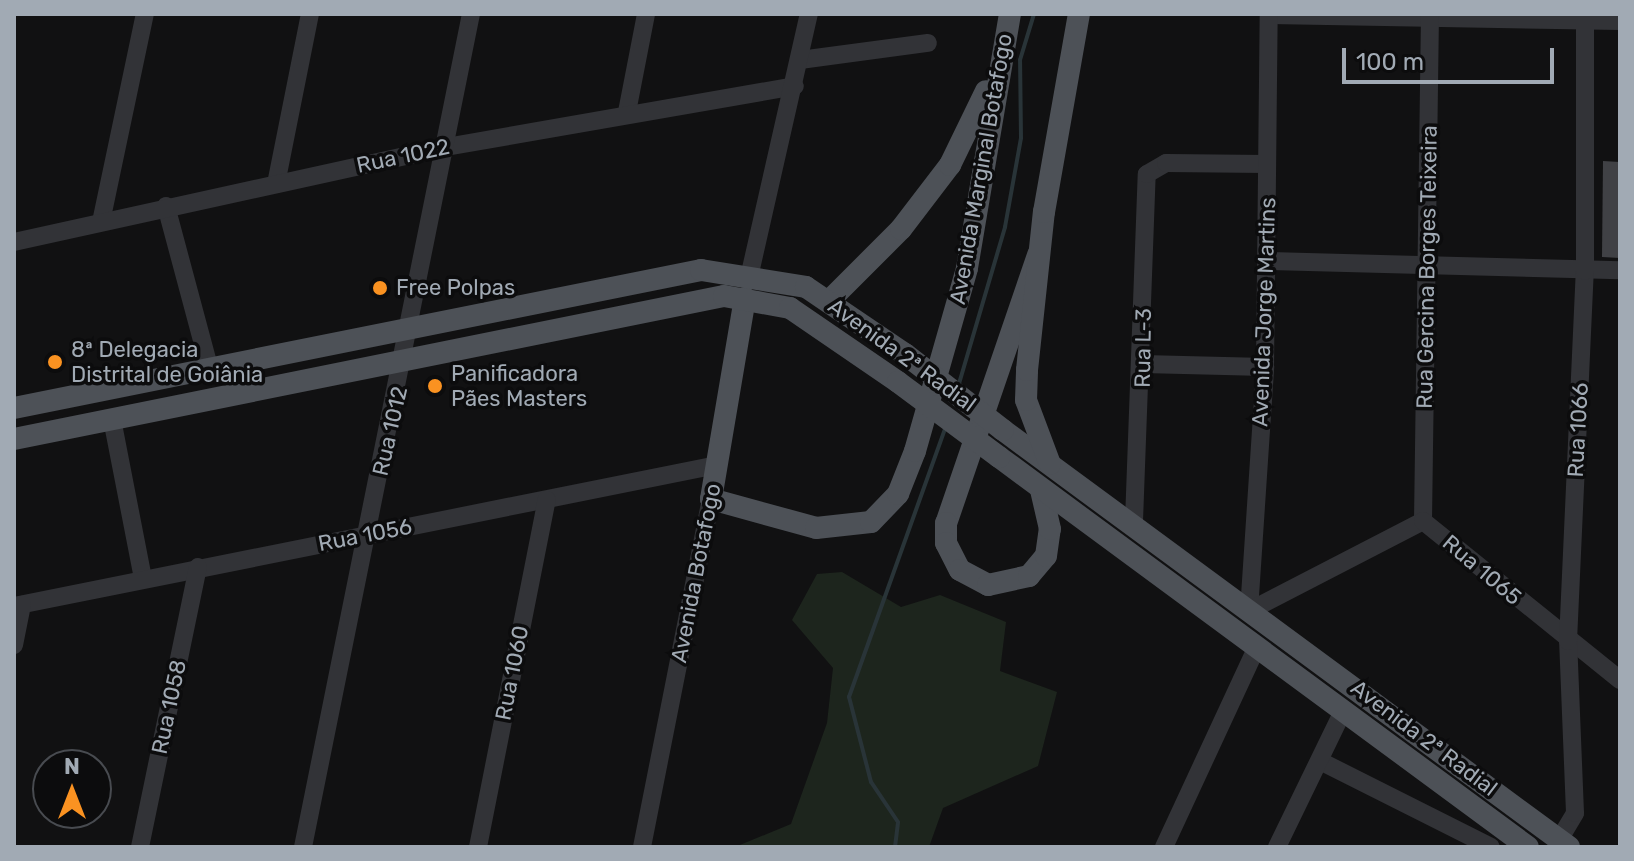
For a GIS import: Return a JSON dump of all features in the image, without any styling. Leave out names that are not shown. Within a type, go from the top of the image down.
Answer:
[{"type":"main road","name":"Avenida Marginal Botafogo","points":[[711,499],[816,528],[852,528],[884,513],[898,494],[967,268],[995,72],[1010,14]]},
{"type":"main road","points":[[1050,464],[1026,400],[1038,255],[1079,14]]},
{"type":"main road","points":[[830,300],[901,229],[950,165],[995,72]]},
{"type":"main road","points":[[1038,255],[946,523],[946,543],[960,570],[998,586],[1029,576],[1046,556],[1050,529],[1041,490]]},
{"type":"main road","name":"Avenida 2ª Radial","points":[[14,408],[409,325],[701,270],[750,273],[830,300],[1003,430],[1134,521],[1249,611],[1564,844]]},
{"type":"main road","name":"Avenida 2ª Radial","points":[[14,439],[656,305],[745,298],[790,308],[831,329],[1255,651],[1343,711],[1528,847]]},
{"type":"main road","name":"Avenida Botafogo","points":[[711,499],[745,298]]},
{"type":"main road","points":[[409,325],[451,349]]},
{"type":"main road","points":[[1177,590],[1193,588],[1235,618],[1249,611]]},
{"type":"street","points":[[101,222],[145,14]]},
{"type":"street","points":[[276,184],[310,14]]},
{"type":"street","name":"Rua 1012","points":[[303,847],[405,359],[409,325],[471,14]]},
{"type":"street","points":[[627,112],[646,14]]},
{"type":"street","points":[[750,273],[809,14]]},
{"type":"street","points":[[1269,14],[1585,17],[1620,21]]},
{"type":"street","name":"Avenida Jorge Martins","points":[[1249,611],[1265,367],[1269,14]]},
{"type":"street","name":"Rua Gercina Borges Teixeira","points":[[1423,521],[1430,16]]},
{"type":"street","name":"Rua 1066","points":[[1564,844],[1575,813],[1568,641],[1585,271],[1585,17]]},
{"type":"street","points":[[800,60],[928,43]]},
{"type":"street","name":"Rua 1022","points":[[14,242],[166,206],[446,147],[627,112],[795,86]]},
{"type":"street","name":"Rua L-3","points":[[1134,521],[1143,364],[1147,174],[1166,163],[1267,164]]},
{"type":"street","points":[[166,206],[209,366]]},
{"type":"street","points":[[1266,261],[1620,270]]},
{"type":"street","points":[[1143,364],[1265,367]]},
{"type":"street","points":[[112,419],[143,578]]},
{"type":"street","name":"Rua 1056","points":[[18,606],[143,578],[717,465]]},
{"type":"street","name":"Avenida Botafogo","points":[[642,847],[711,499]]},
{"type":"street","name":"Rua 1060","points":[[478,847],[547,500]]},
{"type":"street","name":"Rua 1065","points":[[1249,611],[1423,521],[1620,680]]},
{"type":"street","name":"Rua 1058","points":[[140,847],[198,567]]},
{"type":"street","points":[[14,645],[18,606]]},
{"type":"street","points":[[1164,847],[1255,651]]},
{"type":"street","points":[[1277,847],[1343,711]]},
{"type":"street","points":[[1320,761],[1491,847]]},
{"type":"shaded area","points":[[842,572],[901,607],[940,595],[1006,622],[1000,671],[1057,692],[1038,766],[943,808],[929,847],[735,847],[791,824],[827,723],[833,668],[792,620],[817,574]]},
{"type":"building","points":[[1603,161],[1620,162],[1620,258],[1602,257]]},
{"type":"waterway","points":[[958,387],[1005,227],[1021,138],[1020,60],[1034,14]]},
{"type":"waterway","points":[[895,847],[898,822],[871,782],[849,697],[946,426]]},
{"type":"place","name":"Free Polpas","points":[[380,288]]},
{"type":"place","name":"8ª Delegacia Distrital de Goiânia","points":[[55,362]]},
{"type":"place","name":"Panificadora Pães Masters","points":[[435,386]]}]
